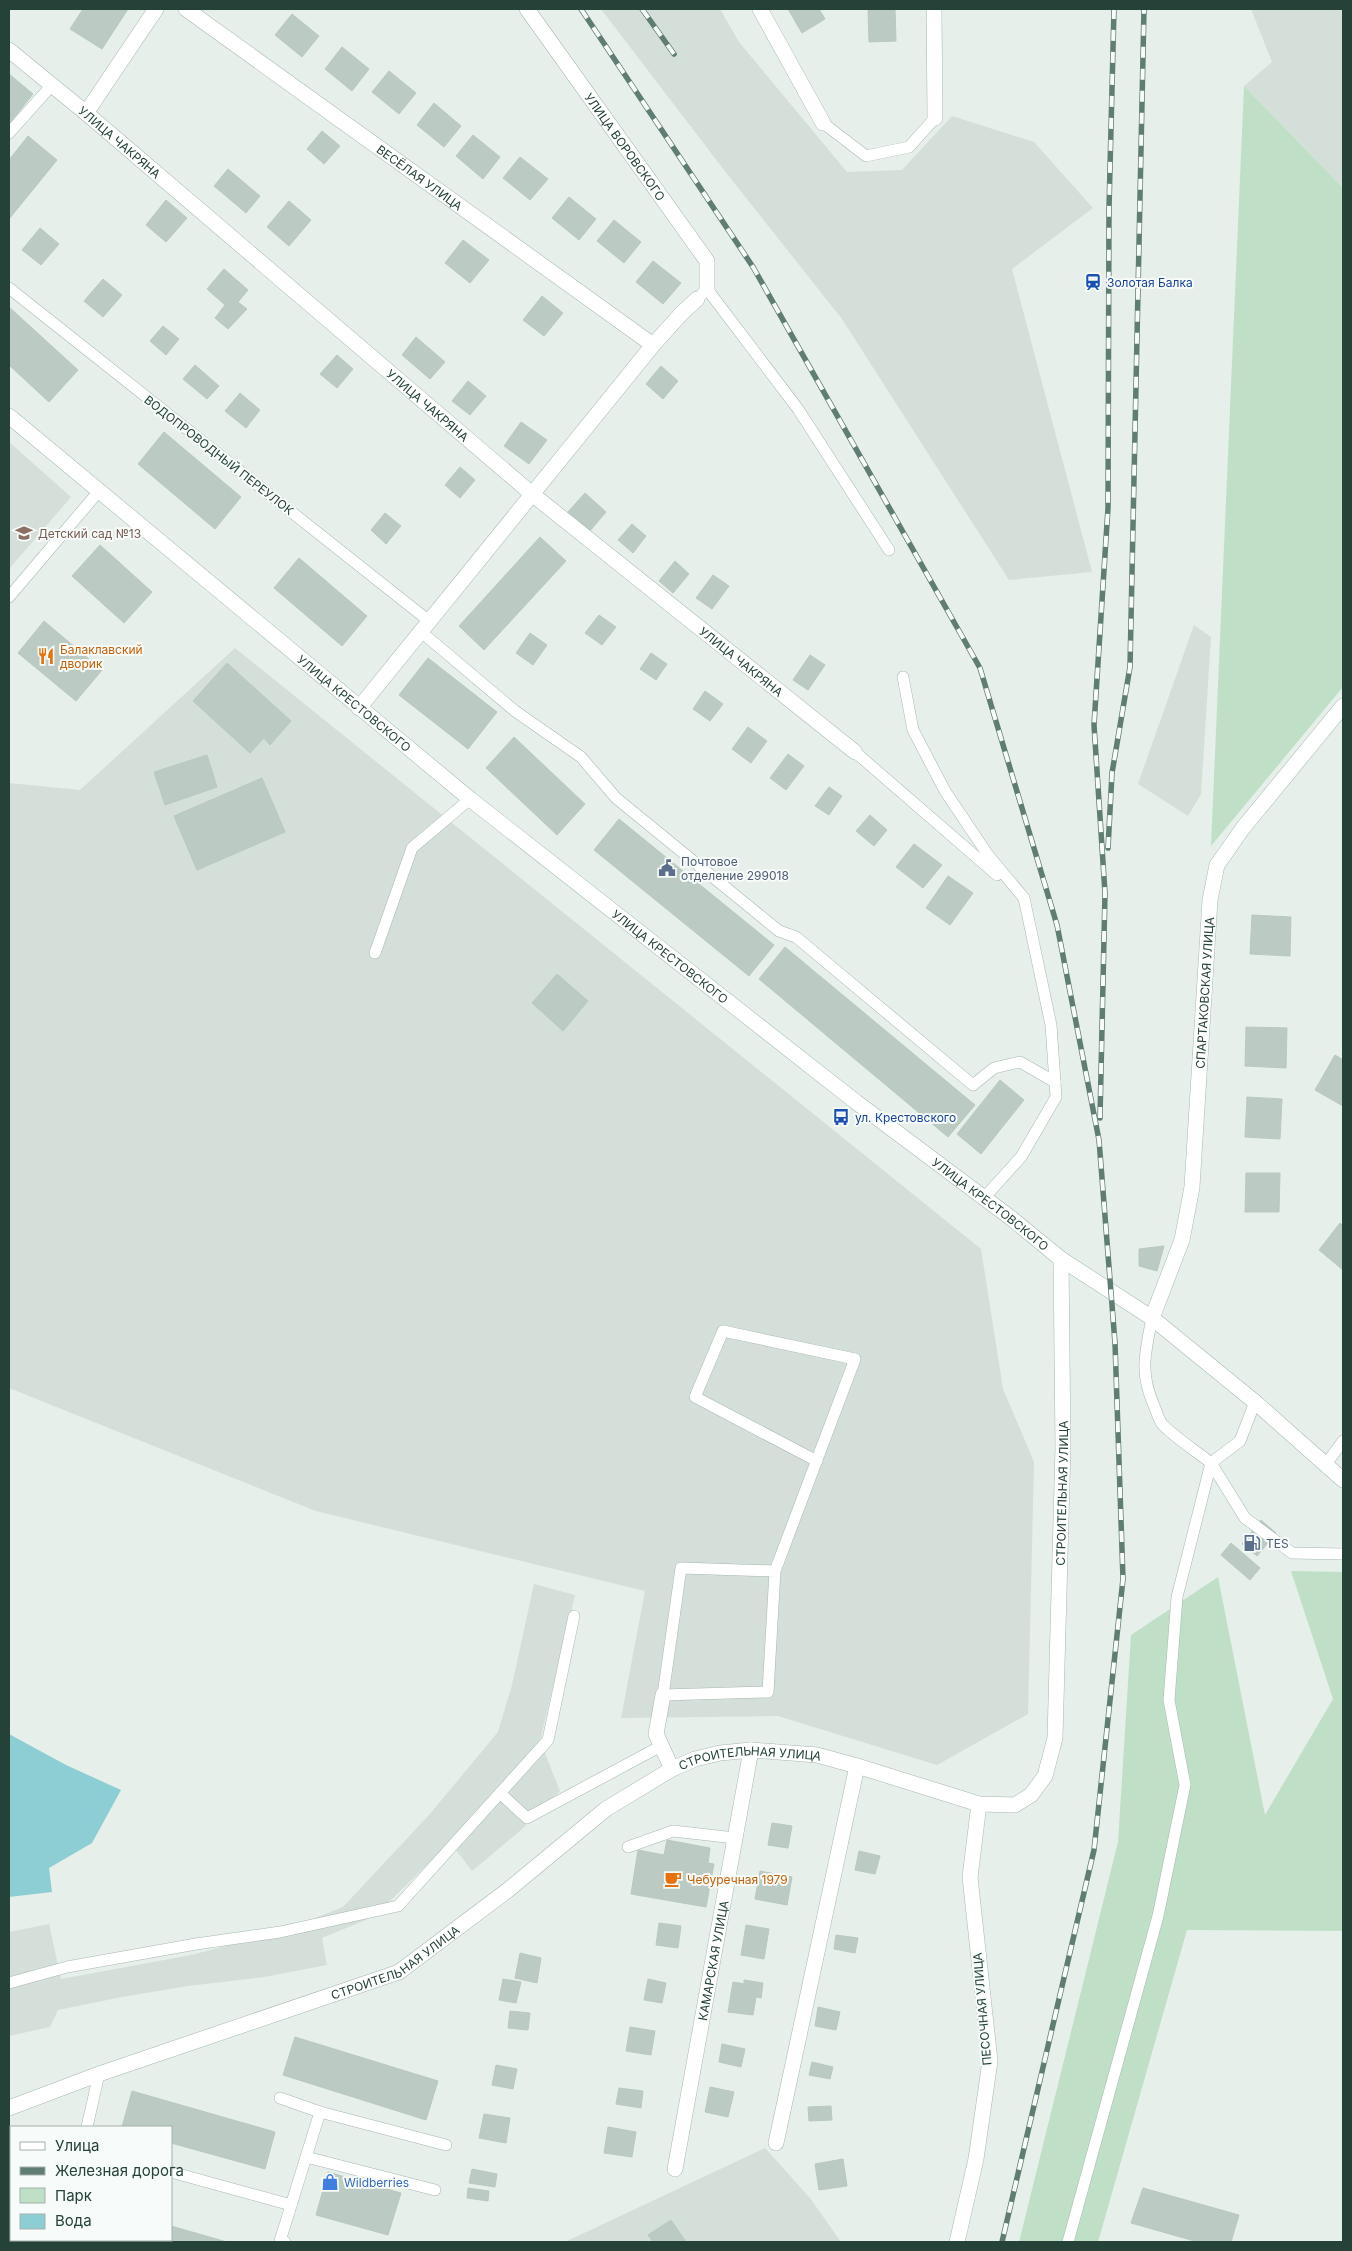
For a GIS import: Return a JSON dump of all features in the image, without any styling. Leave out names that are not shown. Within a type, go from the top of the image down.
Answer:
[{"type":"street","points":[[86,113],[156,9]]},
{"type":"street","name":"ВЕСЁЛАЯ УЛИЦА","points":[[186,9],[653,345]]},
{"type":"street","name":"УЛИЦА ВОРОВСКОГО","points":[[527,9],[707,261],[702,294]]},
{"type":"street","points":[[760,9],[823,123]]},
{"type":"street","points":[[934,9],[935,118]]},
{"type":"street","name":"УЛИЦА ЧАКРЯНА","points":[[9,50],[86,113],[532,494],[855,752]]},
{"type":"street","points":[[359,708],[653,345],[680,314],[702,294]]},
{"type":"street","name":"УЛИЦА КРЕСТОВСКОГО","points":[[9,416],[470,799],[856,1102],[983,1199],[1011,1218],[1061,1259],[1152,1318],[1255,1402],[1343,1480]]},
{"type":"street","name":"СПАРТАКОВСКАЯ УЛИЦА","points":[[1152,1318],[1182,1240],[1192,1187],[1210,900],[1217,865],[1243,828],[1343,706]]},
{"type":"street","name":"СТРОИТЕЛЬНАЯ УЛИЦА","points":[[9,2108],[99,2074],[399,1972],[508,1890],[606,1808],[672,1769],[703,1757],[751,1750],[817,1756],[857,1766],[979,1804],[1014,1804],[1032,1795],[1045,1776],[1055,1738],[1063,1447],[1061,1259]]},
{"type":"street","points":[[663,1695],[656,1734],[672,1769]]},
{"type":"street","name":"КАМАРСКАЯ УЛИЦА","points":[[674,2169],[751,1750]]},
{"type":"street","points":[[776,2143],[857,1766]]},
{"type":"street","name":"ПЕСОЧНАЯ УЛИЦА","points":[[957,2242],[976,2159],[990,2061],[970,1877],[979,1804]]},
{"type":"lane","points":[[9,134],[52,85]]},
{"type":"lane","points":[[823,123],[866,156],[909,147],[935,118]]},
{"type":"lane","name":"ВОДОПРОВОДНЫЙ ПЕРЕУЛОК","points":[[9,288],[425,626],[515,711],[581,758],[616,798],[771,925],[779,931],[796,937],[974,1085],[994,1068],[1020,1062],[1055,1082]]},
{"type":"lane","points":[[702,294],[798,410],[889,550]]},
{"type":"lane","points":[[9,597],[99,491]]},
{"type":"lane","points":[[903,677],[912,730],[945,791],[988,855],[1024,898],[1052,1025],[1056,1096],[1021,1158],[983,1199]]},
{"type":"lane","points":[[855,752],[1024,898]]},
{"type":"lane","points":[[375,953],[412,848],[470,799]]},
{"type":"lane","points":[[1152,1318],[1144,1361],[1144,1380],[1148,1394],[1162,1424],[1211,1463],[1245,1518],[1292,1553],[1343,1554]]},
{"type":"lane","points":[[775,1571],[681,1568],[663,1695],[768,1692],[775,1571],[817,1461],[855,1359],[723,1331],[695,1397],[817,1461]]},
{"type":"lane","points":[[1068,2242],[1158,1916],[1185,1785],[1169,1700],[1177,1597],[1211,1463],[1240,1441],[1255,1402]]},
{"type":"lane","points":[[1326,1464],[1343,1441]]},
{"type":"lane","points":[[9,1983],[67,1967],[196,1944],[280,1932],[398,1906],[548,1740],[574,1616]]},
{"type":"lane","points":[[500,1793],[527,1818],[661,1746]]},
{"type":"lane","points":[[628,1847],[673,1831],[735,1838]]},
{"type":"lane","points":[[87,2126],[99,2074]]},
{"type":"lane","points":[[280,2098],[320,2112],[446,2145]]},
{"type":"lane","points":[[284,2242],[280,2241],[320,2112]]},
{"type":"lane","points":[[306,2157],[436,2190]]},
{"type":"lane","points":[[172,2172],[291,2205]]},
{"type":"shaded area","points":[[601,9],[720,9],[739,42],[847,172],[902,170],[952,116],[1034,142],[1093,208],[1012,269],[1092,572],[1009,580],[842,319],[724,170]]},
{"type":"shaded area","points":[[1251,9],[1343,9],[1343,188],[1244,86],[1272,62]]},
{"type":"shaded area","name":"Детский сад №13","points":[[9,442],[71,497],[9,569]]},
{"type":"shaded area","points":[[1194,625],[1211,637],[1201,794],[1188,816],[1138,784]]},
{"type":"shaded area","points":[[235,648],[981,1249],[1003,1389],[1034,1462],[1028,1714],[937,1765],[778,1716],[621,1718],[645,1591],[316,1511],[9,1388],[9,783],[80,790]]},
{"type":"shaded area","points":[[534,1584],[575,1595],[540,1741],[560,1791],[521,1830],[472,1871],[450,1842],[391,1900],[368,1919],[322,1938],[327,1965],[264,1977],[188,1986],[122,1997],[58,2010],[50,2027],[9,2036],[9,1932],[49,1924],[61,1979],[191,1955],[280,1932],[343,1907],[429,1815],[498,1732],[512,1685]]},
{"type":"shaded area","points":[[765,2148],[810,2198],[841,2242],[565,2242]]},
{"type":"green space","points":[[1244,86],[1343,188],[1343,687],[1211,846]]},
{"type":"green space","points":[[1291,1571],[1343,1572],[1343,1931],[1187,1930],[1098,2242],[1019,2242],[1118,1842],[1131,1635],[1218,1577],[1265,1815],[1333,1699]]},
{"type":"water","points":[[9,1734],[66,1765],[121,1790],[92,1843],[49,1868],[52,1892],[9,1897]]},
{"type":"building","points":[[83,9],[128,9],[102,49],[70,29]]},
{"type":"building","points":[[788,9],[819,9],[825,19],[802,33]]},
{"type":"building","points":[[868,9],[895,9],[896,41],[869,42]]},
{"type":"building","points":[[292,14],[319,36],[302,57],[275,35]]},
{"type":"building","points":[[342,47],[369,69],[352,91],[325,69]]},
{"type":"building","points":[[389,71],[416,93],[399,114],[372,92]]},
{"type":"building","points":[[9,74],[33,94],[9,124]]},
{"type":"building","points":[[434,103],[461,126],[444,147],[417,125]]},
{"type":"building","points":[[322,131],[340,146],[324,164],[307,149]]},
{"type":"building","points":[[473,135],[500,157],[483,179],[456,156]]},
{"type":"building","points":[[28,136],[57,160],[9,219],[9,160]]},
{"type":"building","points":[[520,157],[548,179],[530,200],[503,178]]},
{"type":"building","points":[[228,169],[260,196],[246,213],[214,186]]},
{"type":"building","points":[[569,197],[596,219],[579,240],[552,218]]},
{"type":"building","points":[[166,200],[187,218],[166,242],[146,225]]},
{"type":"building","points":[[289,201],[311,220],[289,246],[267,227]]},
{"type":"building","points":[[614,220],[641,242],[624,263],[597,241]]},
{"type":"building","points":[[40,228],[59,244],[41,265],[22,250]]},
{"type":"building","points":[[463,240],[489,260],[470,283],[445,263]]},
{"type":"building","points":[[653,261],[681,283],[663,304],[636,282]]},
{"type":"building","points":[[224,269],[248,290],[238,302],[247,309],[228,329],[215,318],[225,305],[207,289]]},
{"type":"building","points":[[103,279],[122,295],[103,317],[84,301]]},
{"type":"building","points":[[542,296],[563,313],[544,336],[523,320]]},
{"type":"building","points":[[9,307],[78,370],[49,402],[9,365]]},
{"type":"building","points":[[163,326],[179,339],[166,355],[150,341]]},
{"type":"building","points":[[416,337],[445,362],[430,379],[402,355]]},
{"type":"building","points":[[337,355],[353,369],[337,388],[320,374]]},
{"type":"building","points":[[195,365],[219,386],[207,399],[183,379]]},
{"type":"building","points":[[661,366],[678,381],[663,399],[646,384]]},
{"type":"building","points":[[468,381],[486,396],[470,415],[452,401]]},
{"type":"building","points":[[240,393],[260,410],[246,428],[225,411]]},
{"type":"building","points":[[521,422],[547,440],[529,464],[504,446]]},
{"type":"building","points":[[164,432],[241,497],[215,529],[138,464]]},
{"type":"building","points":[[460,467],[475,480],[460,498],[445,485]]},
{"type":"building","points":[[585,493],[606,512],[589,532],[567,513]]},
{"type":"building","points":[[385,513],[401,526],[386,544],[371,530]]},
{"type":"building","points":[[632,524],[646,536],[633,553],[618,540]]},
{"type":"building","points":[[540,537],[566,561],[484,650],[459,626]]},
{"type":"building","points":[[100,545],[152,592],[124,623],[72,576]]},
{"type":"building","points":[[299,558],[367,616],[342,646],[274,588]]},
{"type":"building","points":[[675,561],[689,574],[673,593],[659,581]]},
{"type":"building","points":[[713,575],[729,586],[712,609],[696,598]]},
{"type":"building","points":[[599,615],[616,627],[602,645],[585,633]]},
{"type":"building","points":[[44,621],[102,670],[76,701],[18,653]]},
{"type":"building","points":[[530,633],[547,645],[533,665],[516,653]]},
{"type":"building","points":[[651,653],[667,664],[656,680],[640,669]]},
{"type":"building","points":[[810,655],[825,665],[808,690],[793,680]]},
{"type":"building","points":[[428,658],[497,712],[468,749],[399,695]]},
{"type":"building","points":[[227,663],[291,721],[270,745],[264,738],[250,753],[193,701]]},
{"type":"building","points":[[705,691],[723,704],[710,721],[693,709]]},
{"type":"building","points":[[748,727],[767,741],[751,763],[732,749]]},
{"type":"building","points":[[514,737],[585,804],[557,835],[486,768]]},
{"type":"building","points":[[788,754],[804,766],[786,790],[770,778]]},
{"type":"building","points":[[207,755],[217,787],[165,805],[154,772]]},
{"type":"building","points":[[262,778],[285,832],[197,870],[174,816]]},
{"type":"building","points":[[829,787],[842,796],[829,815],[815,806]]},
{"type":"building","points":[[870,815],[887,830],[874,846],[856,831]]},
{"type":"building","points":[[619,819],[774,945],[749,976],[594,850]]},
{"type":"building","points":[[914,844],[942,865],[923,888],[896,867]]},
{"type":"building","points":[[948,876],[973,893],[950,925],[926,908]]},
{"type":"building","points":[[1252,915],[1291,917],[1290,956],[1250,954]]},
{"type":"building","points":[[785,947],[975,1105],[948,1137],[759,979]]},
{"type":"building","points":[[557,974],[588,1001],[563,1031],[532,1003]]},
{"type":"building","points":[[1246,1027],[1287,1028],[1286,1068],[1245,1066]]},
{"type":"building","points":[[1335,1055],[1343,1060],[1343,1106],[1315,1090]]},
{"type":"building","points":[[1000,1080],[1024,1100],[981,1154],[957,1134]]},
{"type":"building","points":[[1247,1097],[1282,1099],[1280,1139],[1245,1137]]},
{"type":"building","points":[[1246,1173],[1280,1173],[1279,1212],[1245,1212]]},
{"type":"building","points":[[1340,1223],[1343,1226],[1343,1270],[1319,1250]]},
{"type":"building","points":[[1164,1246],[1157,1271],[1139,1266],[1139,1249]]},
{"type":"building","points":[[1261,1520],[1276,1533],[1257,1556],[1242,1544]]},
{"type":"building","points":[[1231,1543],[1260,1568],[1250,1580],[1221,1555]]},
{"type":"building","points":[[772,1823],[792,1826],[788,1848],[768,1845]]},
{"type":"building","name":"Чебуречная 1979","points":[[667,1840],[710,1848],[708,1863],[714,1864],[706,1907],[631,1894],[638,1850],[664,1855]]},
{"type":"building","points":[[859,1851],[880,1856],[875,1874],[855,1870]]},
{"type":"building","points":[[760,1871],[792,1877],[787,1905],[755,1899]]},
{"type":"building","points":[[659,1923],[681,1926],[678,1948],[656,1945]]},
{"type":"building","points":[[746,1925],[769,1929],[764,1959],[741,1955]]},
{"type":"building","points":[[836,1935],[858,1938],[855,1953],[834,1949]]},
{"type":"building","points":[[520,1953],[541,1958],[537,1983],[515,1978]]},
{"type":"building","points":[[503,1979],[521,1982],[516,2003],[499,2000]]},
{"type":"building","points":[[648,1979],[666,1983],[662,2003],[644,2000]]},
{"type":"building","points":[[744,1980],[763,1983],[761,1998],[756,1997],[753,2015],[728,2012],[733,1982],[744,1984]]},
{"type":"building","points":[[818,2007],[840,2012],[836,2030],[815,2026]]},
{"type":"building","points":[[510,2011],[530,2013],[528,2030],[508,2028]]},
{"type":"building","points":[[630,2027],[655,2031],[651,2055],[626,2051]]},
{"type":"building","points":[[295,2037],[438,2081],[426,2120],[283,2075]]},
{"type":"building","points":[[722,2044],[745,2049],[741,2067],[719,2062]]},
{"type":"building","points":[[812,2062],[833,2067],[830,2079],[809,2075]]},
{"type":"building","points":[[496,2065],[517,2069],[513,2089],[492,2085]]},
{"type":"building","points":[[710,2087],[734,2092],[728,2117],[705,2112]]},
{"type":"building","points":[[619,2088],[643,2091],[641,2108],[616,2104]]},
{"type":"building","points":[[132,2091],[275,2132],[265,2169],[172,2143],[172,2126],[122,2126]]},
{"type":"building","points":[[831,2106],[832,2120],[809,2121],[808,2107]]},
{"type":"building","points":[[484,2114],[510,2118],[506,2143],[479,2138]]},
{"type":"building","points":[[608,2127],[636,2132],[632,2157],[604,2153]]},
{"type":"building","points":[[843,2159],[847,2186],[819,2190],[815,2164]]},
{"type":"building","points":[[472,2169],[497,2174],[495,2187],[469,2183]]},
{"type":"building","points":[[328,2172],[401,2193],[388,2235],[316,2215]]},
{"type":"building","points":[[468,2188],[489,2191],[488,2201],[467,2198]]},
{"type":"building","points":[[1143,2188],[1239,2215],[1231,2242],[1198,2242],[1131,2223]]},
{"type":"building","points":[[671,2220],[686,2242],[653,2242],[648,2235]]},
{"type":"building","points":[[172,2226],[227,2242],[89,2242],[172,2241]]},
{"type":"railway","points":[[581,9],[753,267],[980,668],[1057,925],[1099,1140],[1115,1343],[1123,1579],[1094,1850],[1002,2242]]},
{"type":"railway","points":[[642,9],[674,54]]},
{"type":"railway","points":[[1100,1118],[1105,893],[1094,725],[1108,508],[1109,208],[1114,9]]},
{"type":"railway","points":[[1108,848],[1112,773],[1130,667],[1144,9]]},
{"type":"place","name":"Золотая Балка","points":[[1093,282]]},
{"type":"place","name":"Детский сад №13","points":[[24,533]]},
{"type":"place","name":"Балаклавский дворик","points":[[46,656]]},
{"type":"place","name":"Почтовое отделение 299018","points":[[667,868]]},
{"type":"place","name":"ул. Крестовского","points":[[841,1117]]},
{"type":"place","name":"TES","points":[[1252,1543]]},
{"type":"place","name":"Чебуречная 1979","points":[[673,1879]]},
{"type":"place","name":"Wildberries","points":[[330,2182]]}]
